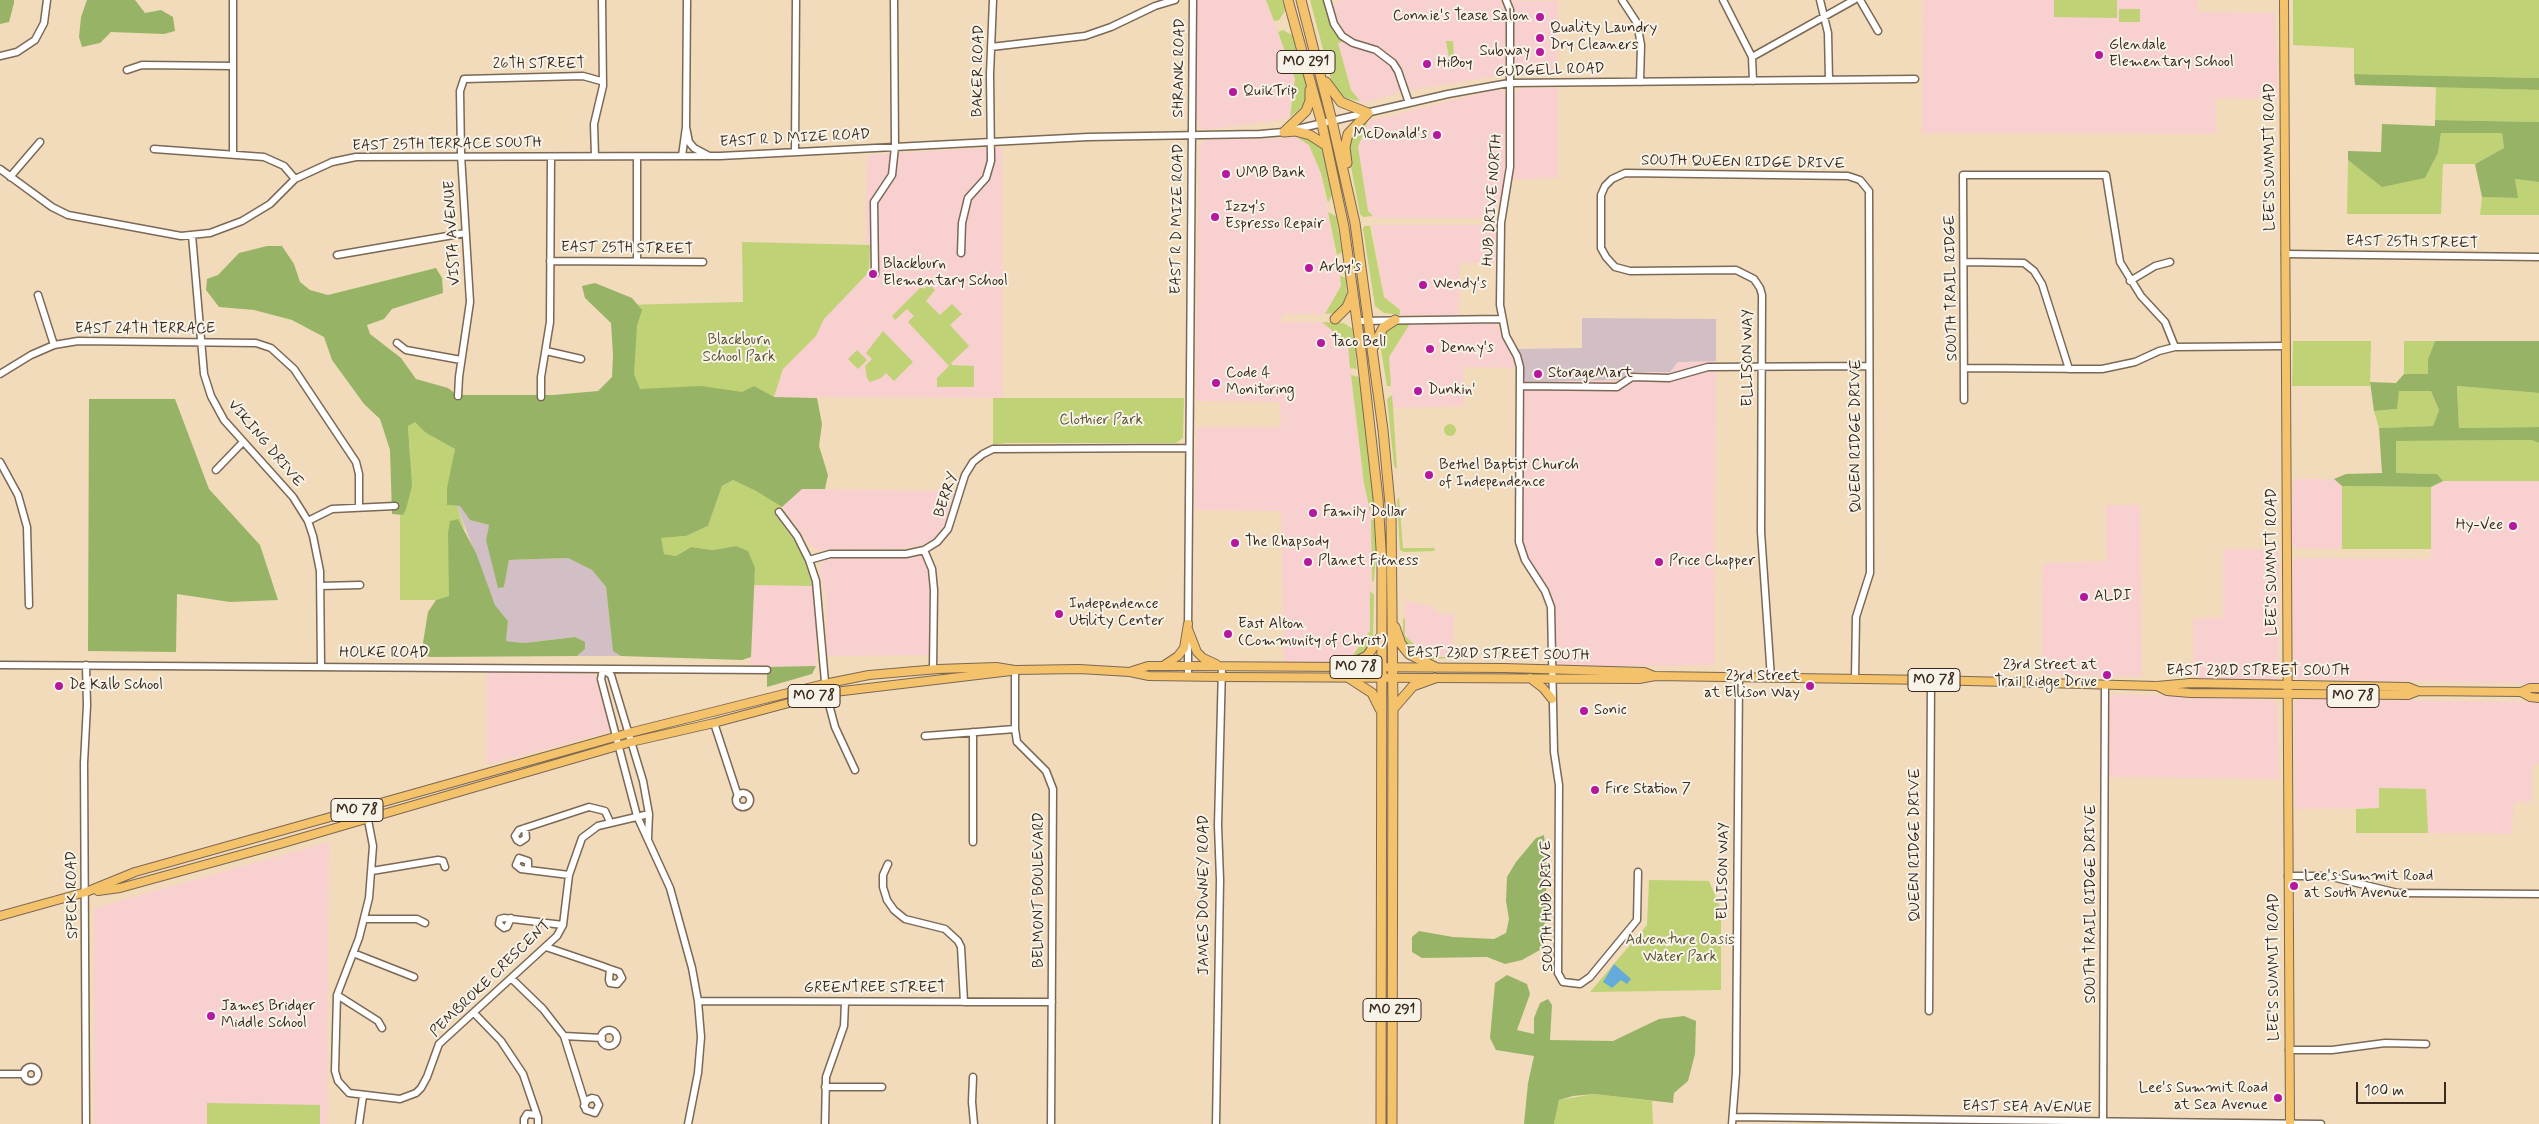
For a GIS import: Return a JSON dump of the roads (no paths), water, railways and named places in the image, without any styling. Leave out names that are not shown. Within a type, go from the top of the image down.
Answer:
[{"type":"highway","name":"MO 291","points":[[1288,0],[1322,124],[1344,227],[1378,498],[1382,566],[1381,1124]]},
{"type":"highway","name":"MO 291","points":[[1301,0],[1349,196],[1370,320],[1391,515],[1393,619],[1392,1124]]},
{"type":"highway","points":[[1319,70],[1336,97],[1347,105],[1368,113],[1351,129],[1346,141],[1349,196]]},
{"type":"highway","points":[[1284,132],[1309,106],[1311,93],[1309,74]]},
{"type":"highway","points":[[1284,132],[1295,131],[1310,135],[1327,146]]},
{"type":"highway","points":[[1335,319],[1347,307],[1353,292]]},
{"type":"highway","points":[[1373,348],[1382,328],[1395,320]]},
{"type":"highway","points":[[1393,619],[1404,649],[1417,659],[1435,667]]},
{"type":"highway","points":[[1344,667],[1367,656],[1382,635]]},
{"type":"highway","points":[[1349,678],[1372,693],[1382,714]]},
{"type":"highway","points":[[1393,709],[1413,686],[1435,678]]},
{"type":"main road","name":"LEE'S SUMMIT ROAD","points":[[2284,0],[2290,1124]]},
{"type":"main road","points":[[1188,626],[1197,652],[1203,658],[1222,666]]},
{"type":"main road","points":[[1161,667],[1178,656],[1184,648],[1188,626]]},
{"type":"main road","name":"EAST 23RD STREET SOUTH","points":[[1130,672],[1148,666],[1435,667],[1551,674],[1644,672],[1655,676],[1855,678],[2157,686],[2190,683],[2408,687],[2418,691],[2521,692],[2530,688],[2539,688]]},
{"type":"main road","name":"MO 78","points":[[0,916],[86,892],[144,870],[629,733],[824,684],[869,675],[933,669],[996,667],[1015,670]]},
{"type":"main road","name":"EAST 23RD STREET SOUTH","points":[[1015,670],[1079,669],[1130,672],[1149,676],[1349,678],[1530,678],[1551,674]]},
{"type":"main road","name":"MO 78","points":[[86,892],[120,888],[368,820],[631,742],[714,723],[826,693],[995,674],[1015,670]]},
{"type":"main road","points":[[1530,678],[1544,688],[1552,700]]},
{"type":"main road","name":"EAST 23RD STREET SOUTH","points":[[2157,686],[2167,691],[2190,693],[2287,695],[2408,695],[2418,691]]},
{"type":"main road","name":"EAST 23RD STREET SOUTH","points":[[2521,692],[2530,697],[2539,698]]},
{"type":"street","points":[[0,56],[17,52],[34,40],[44,23],[47,0]]},
{"type":"street","points":[[233,0],[233,154]]},
{"type":"street","points":[[595,156],[594,124],[602,92],[602,0]]},
{"type":"street","name":"EAST R D MIZE ROAD","points":[[682,156],[686,127],[687,0]]},
{"type":"street","points":[[795,152],[796,0]]},
{"type":"street","points":[[875,274],[874,202],[892,174],[895,146],[894,0]]},
{"type":"street","name":"BAKER ROAD","points":[[961,253],[964,215],[968,198],[986,178],[991,161],[993,0]]},
{"type":"street","points":[[991,47],[1085,36],[1111,27],[1155,6],[1175,0]]},
{"type":"street","name":"SHRANK ROAD","points":[[1191,136],[1193,0]]},
{"type":"street","points":[[1328,0],[1334,24],[1342,36],[1353,43],[1376,50],[1392,63],[1398,71],[1409,103]]},
{"type":"street","points":[[1506,0],[1510,10],[1509,83]]},
{"type":"street","points":[[1622,0],[1637,23],[1641,46],[1640,82]]},
{"type":"street","points":[[1723,0],[1752,57],[1752,81]]},
{"type":"street","points":[[1820,0],[1828,33],[1829,80]]},
{"type":"street","points":[[1752,57],[1854,0]]},
{"type":"street","points":[[1860,0],[1878,31]]},
{"type":"street","points":[[127,70],[142,65],[233,66]]},
{"type":"street","name":"26TH STREET","points":[[476,77],[582,76],[601,81]]},
{"type":"street","name":"VISTA AVENUE","points":[[458,396],[461,360],[470,302],[461,155],[460,91],[464,79],[476,77]]},
{"type":"street","name":"GUDGELL ROAD","points":[[1191,136],[1284,132],[1409,103],[1509,83],[1915,79]]},
{"type":"street","name":"HUB DRIVE NORTH","points":[[1509,83],[1510,168],[1501,223],[1502,319],[1506,336],[1517,356],[1520,367],[1519,542],[1525,560],[1546,591],[1551,607],[1551,674]]},
{"type":"street","name":"EAST R D MIZE ROAD","points":[[686,127],[689,142],[700,152],[709,156],[990,142],[1191,136],[1188,676]]},
{"type":"street","points":[[10,177],[40,142]]},
{"type":"street","points":[[154,149],[233,154],[271,159],[284,166],[295,179]]},
{"type":"street","name":"EAST 25TH TERRACE SOUTH","points":[[0,170],[52,207],[68,215],[160,234],[192,235],[210,233],[242,221],[270,204],[295,179],[332,162],[356,157],[461,155],[709,156]]},
{"type":"street","points":[[541,397],[541,377],[550,322],[551,156]]},
{"type":"street","points":[[637,157],[637,261]]},
{"type":"street","name":"SOUTH QUEEN RIDGE DRIVE","points":[[1612,179],[1625,173],[1848,176],[1860,180],[1869,191]]},
{"type":"street","name":"SOUTH TRAIL RIDGE","points":[[1964,400],[1963,175],[2106,175],[2115,240],[2120,262],[2130,281]]},
{"type":"street","name":"ELLISON WAY","points":[[1612,179],[1605,186],[1601,195],[1601,248],[1606,258],[1615,266],[1630,271],[1736,270],[1746,273],[1754,279],[1762,295],[1761,532],[1771,678]]},
{"type":"street","name":"QUEEN RIDGE DRIVE","points":[[1855,678],[1856,617],[1870,573],[1869,191]]},
{"type":"street","points":[[337,255],[465,233]]},
{"type":"street","name":"VIKING DRIVE","points":[[192,235],[204,374],[211,396],[224,420],[294,497],[308,521],[318,554],[321,666]]},
{"type":"street","name":"EAST 25TH STREET","points":[[2286,254],[2539,257]]},
{"type":"street","name":"EAST 25TH STREET","points":[[550,261],[704,262]]},
{"type":"street","points":[[1964,262],[2024,263],[2034,271],[2042,284],[2069,369]]},
{"type":"street","points":[[2170,262],[2155,266],[2130,281],[2164,322],[2174,347]]},
{"type":"street","points":[[38,296],[54,345]]},
{"type":"street","points":[[1357,321],[1502,319]]},
{"type":"street","name":"EAST 24TH TERRACE","points":[[0,374],[31,355],[54,345],[78,341],[256,342],[266,346],[286,360],[356,462],[359,474],[359,506]]},
{"type":"street","points":[[397,343],[406,350],[461,360]]},
{"type":"street","points":[[1965,368],[2069,369],[2117,367],[2174,347],[2286,346]]},
{"type":"street","points":[[546,351],[581,359]]},
{"type":"street","points":[[1520,386],[1617,387],[1632,377],[1669,378],[1708,366],[1869,366]]},
{"type":"street","points":[[216,470],[243,442]]},
{"type":"street","name":"BERRY","points":[[809,560],[830,554],[906,554],[924,550],[937,542],[948,529],[965,476],[973,462],[983,454],[1001,448],[1189,448]]},
{"type":"street","points":[[0,462],[18,496],[27,527],[29,605]]},
{"type":"street","points":[[308,521],[332,509],[359,506],[395,506]]},
{"type":"street","points":[[779,512],[797,536],[809,560],[820,602],[824,684],[835,727],[855,770]]},
{"type":"street","points":[[924,550],[932,569],[934,590],[933,669]]},
{"type":"street","points":[[320,586],[360,585]]},
{"type":"street","name":"HOLKE ROAD","points":[[0,665],[767,670]]},
{"type":"street","name":"SPECK ROAD","points":[[86,665],[87,705],[84,768],[86,1124]]},
{"type":"street","name":"JAMES DOWNEY ROAD","points":[[1216,1124],[1220,880],[1218,825],[1222,666]]},
{"type":"street","points":[[648,839],[649,814],[643,781],[611,674],[603,669],[601,679],[638,816],[648,839],[670,888],[692,968],[698,1001],[701,1037],[698,1074],[688,1124]]},
{"type":"street","name":"BELMONT BOULEVARD","points":[[1015,670],[1015,729],[1018,742],[1046,771],[1053,789],[1051,1124]]},
{"type":"street","name":"SOUTH HUB DRIVE","points":[[1551,674],[1554,752],[1559,785],[1558,973],[1562,982],[1580,984],[1590,976],[1637,920],[1638,872]]},
{"type":"street","name":"ELLISON WAY","points":[[1733,1120],[1736,1072],[1739,677]]},
{"type":"street","name":"QUEEN RIDGE DRIVE","points":[[1929,1010],[1931,680]]},
{"type":"street","name":"SOUTH TRAIL RIDGE DRIVE","points":[[2103,1123],[2105,684]]},
{"type":"street","points":[[714,723],[738,796]]},
{"type":"street","points":[[925,736],[1015,729]]},
{"type":"street","points":[[973,732],[973,842]]},
{"type":"street","points":[[526,828],[589,807],[605,811],[610,822]]},
{"type":"street","name":"PEMBROKE CRESCENT","points":[[363,1096],[400,1099],[416,1093],[427,1077],[439,1044],[512,979],[546,946],[563,925],[569,874],[582,838],[590,830],[610,822],[649,814]]},
{"type":"street","points":[[359,1124],[363,1096],[349,1093],[344,1089],[335,1071],[337,995],[365,920],[372,872],[373,846],[368,820]]},
{"type":"street","points":[[372,872],[438,860],[443,861],[445,867]]},
{"type":"street","points":[[888,864],[883,875],[882,887],[887,900],[894,910],[905,919],[946,929],[958,941],[961,947],[964,1002]]},
{"type":"street","points":[[528,870],[569,874]]},
{"type":"street","points":[[2288,876],[2328,876],[2398,893],[2539,894]]},
{"type":"street","points":[[365,920],[417,918],[425,923]]},
{"type":"street","points":[[511,918],[563,925]]},
{"type":"street","points":[[546,946],[610,969]]},
{"type":"street","points":[[352,953],[414,977]]},
{"type":"street","points":[[512,979],[543,1009],[564,1036],[584,1106]]},
{"type":"street","points":[[337,995],[378,1021],[382,1028]]},
{"type":"street","name":"GREENTREE STREET","points":[[698,1001],[1052,1002]]},
{"type":"street","points":[[825,1124],[825,1087],[828,1066],[844,1026],[846,1002]]},
{"type":"street","points":[[474,1013],[513,1057],[528,1088],[538,1124]]},
{"type":"street","points":[[564,1036],[602,1038]]},
{"type":"street","points":[[2289,1050],[2332,1050],[2385,1044],[2426,1044]]},
{"type":"street","points":[[0,1074],[24,1074]]},
{"type":"street","points":[[973,1077],[972,1102],[974,1124]]},
{"type":"street","points":[[825,1087],[882,1086]]},
{"type":"street","points":[[524,1124],[527,1114],[536,1114]]},
{"type":"street","name":"EAST SEA AVENUE","points":[[1733,1120],[2321,1124]]},
{"type":"water","points":[[1614,964],[1631,979],[1627,984],[1621,980],[1612,988],[1603,982]]},
{"type":"place","name":"Connie's Tease Salon","points":[[1540,17]]},
{"type":"place","name":"Quality Laundry Dry Cleaners","points":[[1540,38]]},
{"type":"place","name":"Subway","points":[[1540,52]]},
{"type":"place","name":"Glendale Elementary School","points":[[2099,55]]},
{"type":"place","name":"HiBoy","points":[[1427,64]]},
{"type":"place","name":"QuikTrip","points":[[1233,92]]},
{"type":"place","name":"McDonald's","points":[[1437,135]]},
{"type":"place","name":"UMB Bank","points":[[1226,174]]},
{"type":"place","name":"Izzy's Espresso Repair","points":[[1215,217]]},
{"type":"place","name":"Arby's","points":[[1309,268]]},
{"type":"place","name":"Blackburn Elementary School","points":[[873,274]]},
{"type":"place","name":"Wendy's","points":[[1423,285]]},
{"type":"place","name":"Taco Bell","points":[[1321,343]]},
{"type":"place","name":"Denny's","points":[[1430,349]]},
{"type":"place","name":"StorageMart","points":[[1538,374]]},
{"type":"place","name":"Code 4 Monitoring","points":[[1216,383]]},
{"type":"place","name":"Dunkin'","points":[[1418,391]]},
{"type":"place","name":"Bethel Baptist Church of Independence","points":[[1429,475]]},
{"type":"place","name":"Family Dollar","points":[[1313,513]]},
{"type":"place","name":"Hy-Vee","points":[[2513,526]]},
{"type":"place","name":"The Rhapsody","points":[[1235,543]]},
{"type":"place","name":"Planet Fitness","points":[[1308,562]]},
{"type":"place","name":"Price Chopper","points":[[1659,562]]},
{"type":"place","name":"ALDI","points":[[2084,597]]},
{"type":"place","name":"Independence Utility Center","points":[[1059,614]]},
{"type":"place","name":"East Alton (Community of Christ)","points":[[1228,634]]},
{"type":"place","name":"23rd Street at Trail Ridge Drive","points":[[2107,675]]},
{"type":"place","name":"De Kalb School","points":[[59,686]]},
{"type":"place","name":"23rd Street at Ellison Way","points":[[1810,686]]},
{"type":"place","name":"Sonic","points":[[1584,711]]},
{"type":"place","name":"Fire Station 7","points":[[1595,790]]},
{"type":"place","name":"Lee's Summit Road at South Avenue","points":[[2294,886]]},
{"type":"place","name":"James Bridger Middle School","points":[[211,1016]]},
{"type":"place","name":"Lee's Summit Road at Sea Avenue","points":[[2278,1098]]},
{"type":"park label","name":"Blackburn School Park","points":[[739,350]]},
{"type":"park label","name":"Clothier Park","points":[[1101,421]]},
{"type":"park label","name":"Adventure Oasis Water Park","points":[[1680,950]]}]
